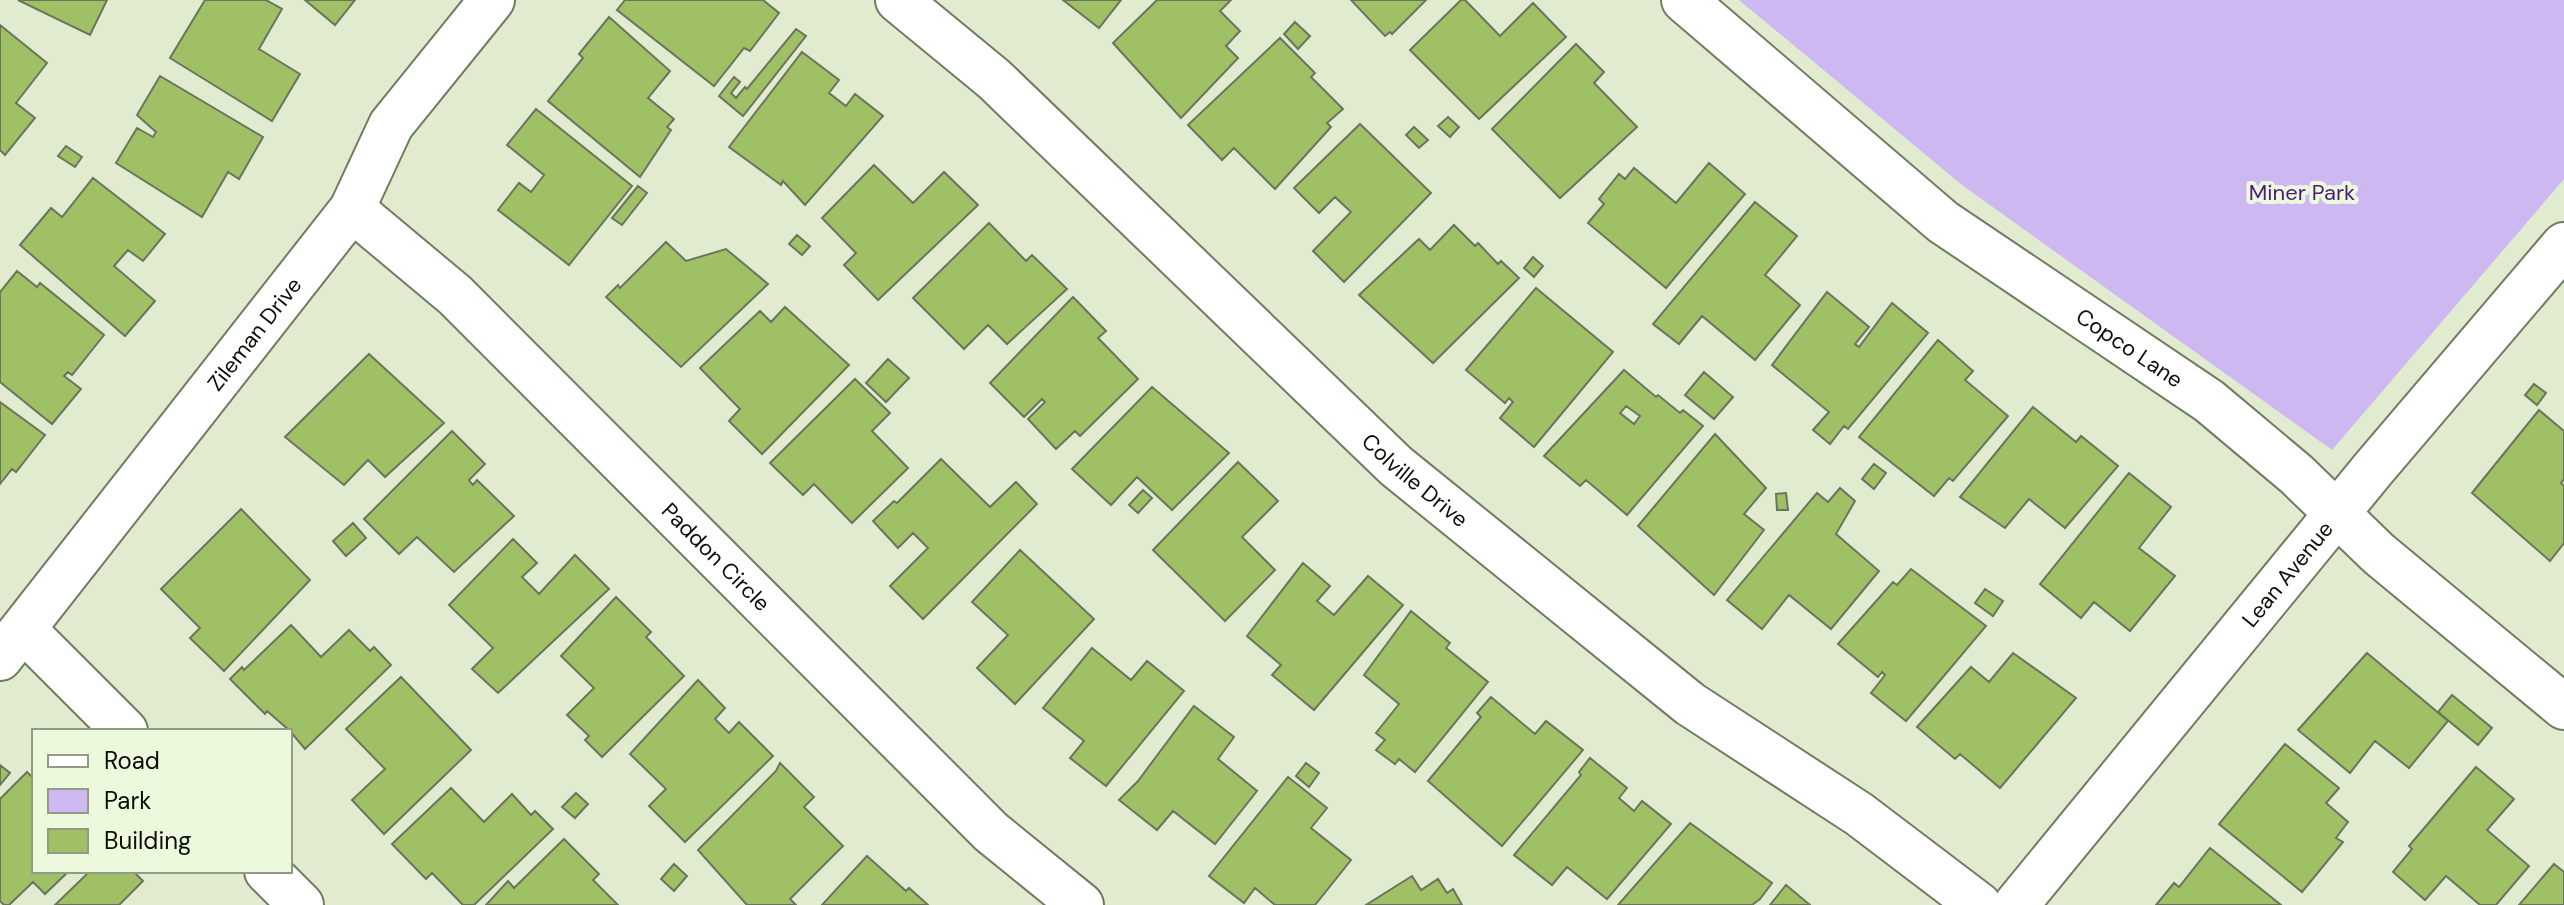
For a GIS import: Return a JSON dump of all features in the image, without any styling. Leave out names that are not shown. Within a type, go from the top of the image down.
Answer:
[{"type":"street","name":"Zileman Drive","points":[[12,644],[352,209],[391,125],[492,0]]},
{"type":"street","name":"Colville Drive","points":[[898,0],[994,79],[1396,466],[1690,704],[1859,814],[1979,905]]},
{"type":"street","name":"Copco Lane","points":[[1684,0],[1943,222],[2209,401],[2296,474],[2379,554],[2564,707]]},
{"type":"street","name":"Paddon Circle","points":[[352,209],[455,295],[991,832],[1081,905]]},
{"type":"street","name":"Lean Avenue","points":[[2016,905],[2336,513],[2564,245]]},
{"type":"street","points":[[12,644],[122,729]]},
{"type":"street","points":[[269,873],[301,905]]},
{"type":"green space","name":"Miner Park","points":[[1739,0],[2564,0],[2564,179],[2332,450],[1962,185]]},
{"type":"building","points":[[18,0],[107,0],[90,35]]},
{"type":"building","points":[[205,0],[266,0],[282,9],[259,49],[300,74],[272,121],[170,58]]},
{"type":"building","points":[[305,0],[355,0],[335,25]]},
{"type":"building","points":[[625,0],[763,0],[779,13],[750,51],[744,48],[714,86],[617,10]]},
{"type":"building","points":[[1063,0],[1121,0],[1099,28]]},
{"type":"building","points":[[1157,0],[1231,0],[1220,11],[1240,31],[1226,46],[1238,58],[1181,118],[1113,43]]},
{"type":"building","points":[[1351,0],[1426,0],[1392,34],[1390,32],[1385,36]]},
{"type":"building","points":[[1461,0],[1465,0],[1500,36],[1533,3],[1566,37],[1479,119],[1410,50]]},
{"type":"building","points":[[609,17],[670,71],[648,98],[674,119],[667,127],[671,130],[640,177],[548,101],[583,58],[579,54]]},
{"type":"building","points":[[1295,22],[1310,36],[1298,49],[1284,34]]},
{"type":"building","points":[[0,25],[47,63],[16,103],[35,118],[5,155],[0,150]]},
{"type":"building","points":[[796,29],[806,36],[743,116],[719,96],[734,77],[740,82],[731,93],[736,98],[745,87],[747,89]]},
{"type":"building","points":[[1280,38],[1315,73],[1311,77],[1343,109],[1327,123],[1331,127],[1275,189],[1234,148],[1222,160],[1188,125]]},
{"type":"building","points":[[1576,44],[1604,72],[1594,83],[1637,127],[1560,198],[1492,129]]},
{"type":"building","points":[[802,52],[839,80],[829,93],[846,106],[855,94],[883,116],[805,205],[783,181],[781,185],[729,147]]},
{"type":"building","points":[[160,76],[263,137],[239,179],[228,172],[202,217],[116,163],[137,128],[153,137],[156,132],[137,115]]},
{"type":"building","points":[[536,109],[632,186],[569,265],[498,210],[519,183],[531,192],[544,175],[507,145]]},
{"type":"building","points":[[1448,117],[1459,127],[1450,137],[1438,126]]},
{"type":"building","points":[[1360,124],[1431,193],[1344,282],[1313,251],[1351,212],[1335,197],[1319,213],[1294,188]]},
{"type":"building","points":[[1414,127],[1428,140],[1419,148],[1406,135]]},
{"type":"building","points":[[66,146],[82,157],[75,167],[58,156]]},
{"type":"building","points":[[1709,163],[1745,194],[1666,288],[1588,223],[1604,204],[1599,199],[1619,174],[1625,179],[1634,168],[1676,203]]},
{"type":"building","points":[[874,165],[913,203],[944,172],[978,205],[878,300],[844,265],[856,253],[822,218]]},
{"type":"building","points":[[93,178],[165,234],[143,261],[128,250],[114,266],[155,301],[125,336],[20,245],[51,208],[62,217]]},
{"type":"building","points":[[638,186],[647,193],[622,225],[612,218]]},
{"type":"building","points":[[1755,202],[1797,236],[1765,275],[1800,305],[1755,360],[1702,316],[1679,344],[1653,324]]},
{"type":"building","points":[[989,223],[1026,261],[1032,255],[1067,289],[1007,344],[988,325],[964,349],[913,298]]},
{"type":"building","points":[[1454,225],[1475,246],[1478,243],[1498,264],[1501,261],[1519,278],[1433,363],[1359,295],[1419,239],[1430,250]]},
{"type":"building","points":[[797,235],[810,246],[802,255],[789,244]]},
{"type":"building","points":[[666,242],[686,261],[726,249],[768,284],[681,367],[606,297],[618,285],[620,288]]},
{"type":"building","points":[[1533,257],[1543,266],[1534,277],[1524,268]]},
{"type":"building","points":[[17,271],[37,287],[40,283],[104,335],[72,375],[68,372],[64,376],[81,389],[52,424],[0,382],[0,292]]},
{"type":"building","points":[[1536,288],[1613,352],[1534,447],[1500,418],[1513,402],[1509,398],[1505,403],[1466,370]]},
{"type":"building","points":[[1827,292],[1869,327],[1855,344],[1859,347],[1892,303],[1928,333],[1848,429],[1844,426],[1830,444],[1813,430],[1829,412],[1772,365]]},
{"type":"building","points":[[1073,297],[1106,331],[1098,338],[1138,379],[1080,436],[1075,431],[1056,449],[1028,419],[1045,402],[1042,399],[1024,417],[990,383]]},
{"type":"building","points":[[785,307],[849,365],[762,454],[729,421],[740,409],[700,368],[760,311],[771,322]]},
{"type":"building","points":[[1938,340],[1973,371],[1965,380],[2008,416],[1953,481],[1949,478],[1934,496],[1859,437]]},
{"type":"building","points":[[369,354],[444,423],[385,477],[368,460],[344,485],[285,437]]},
{"type":"building","points":[[888,359],[909,378],[886,402],[866,383]]},
{"type":"building","points":[[1624,370],[1656,397],[1658,395],[1680,413],[1683,410],[1703,426],[1627,515],[1586,480],[1580,486],[1544,456]],"holes":[[[1626,406],[1640,416],[1634,424],[1620,413]]]},
{"type":"building","points":[[1704,372],[1733,397],[1714,419],[1685,395]]},
{"type":"building","points":[[855,379],[890,413],[872,431],[908,468],[852,523],[814,484],[803,495],[770,463]]},
{"type":"building","points":[[2534,384],[2546,393],[2537,405],[2525,395]]},
{"type":"building","points":[[1152,387],[1229,453],[1172,510],[1137,477],[1111,505],[1072,469]]},
{"type":"building","points":[[0,402],[45,435],[16,472],[12,469],[0,484]]},
{"type":"building","points":[[2033,407],[2076,442],[2081,436],[2118,466],[2065,528],[2029,499],[2005,528],[1960,497]]},
{"type":"building","points":[[2539,410],[2564,431],[2564,479],[2561,483],[2564,486],[2564,543],[2550,561],[2472,493]]},
{"type":"building","points":[[452,431],[485,464],[469,480],[473,485],[477,480],[514,516],[454,572],[417,537],[399,554],[364,519]]},
{"type":"building","points":[[1715,434],[1766,488],[1744,514],[1764,530],[1714,595],[1638,526]]},
{"type":"building","points":[[941,459],[990,507],[1016,482],[1037,504],[923,619],[890,586],[928,548],[913,533],[898,548],[873,521],[894,501],[897,503]]},
{"type":"building","points":[[1238,462],[1278,501],[1242,537],[1275,570],[1225,621],[1153,550]]},
{"type":"building","points":[[1874,464],[1886,473],[1874,489],[1862,479]]},
{"type":"building","points":[[2129,473],[2171,507],[2139,548],[2175,576],[2130,631],[2094,602],[2081,618],[2040,584]]},
{"type":"building","points":[[1840,488],[1855,501],[1836,534],[1879,571],[1831,629],[1789,595],[1762,629],[1727,600],[1817,493],[1828,502]]},
{"type":"building","points":[[1143,490],[1152,498],[1138,513],[1129,505]]},
{"type":"building","points":[[1786,493],[1788,510],[1777,510],[1776,494]]},
{"type":"building","points":[[241,509],[310,580],[224,671],[190,638],[200,628],[161,589]]},
{"type":"building","points":[[353,523],[366,538],[346,556],[333,541]]},
{"type":"building","points":[[513,539],[537,563],[522,577],[539,594],[575,555],[609,589],[498,693],[472,669],[493,648],[449,605]]},
{"type":"building","points":[[1020,550],[1094,619],[1015,704],[977,668],[1008,635],[972,602]]},
{"type":"building","points":[[1303,563],[1330,586],[1317,601],[1334,615],[1368,576],[1403,605],[1314,710],[1272,675],[1281,665],[1247,636]]},
{"type":"building","points":[[1911,569],[1986,626],[1906,721],[1871,693],[1885,675],[1882,672],[1878,677],[1838,644],[1893,582],[1897,585]]},
{"type":"building","points":[[1985,589],[2003,601],[1993,616],[1975,603]]},
{"type":"building","points":[[616,597],[651,632],[646,637],[684,676],[602,757],[585,740],[589,736],[567,715],[594,688],[561,656]]},
{"type":"building","points":[[1411,611],[1450,643],[1446,648],[1488,682],[1415,772],[1399,759],[1395,764],[1376,750],[1385,740],[1376,733],[1399,704],[1364,675]]},
{"type":"building","points":[[291,625],[321,657],[349,630],[370,651],[374,647],[391,665],[305,749],[292,729],[288,729],[267,711],[265,714],[230,679],[242,667],[244,670]]},
{"type":"building","points":[[1092,648],[1131,680],[1147,661],[1184,691],[1106,786],[1070,758],[1084,741],[1043,708]]},
{"type":"building","points":[[2013,653],[2076,698],[2000,788],[1960,754],[1955,759],[1917,727],[1971,667],[1989,682]]},
{"type":"building","points":[[2367,653],[2448,721],[2409,768],[2375,741],[2350,773],[2298,730]]},
{"type":"building","points":[[401,677],[471,750],[384,834],[352,800],[385,769],[346,729]]},
{"type":"building","points":[[698,680],[725,708],[715,719],[729,733],[739,722],[773,756],[685,842],[649,806],[666,789],[630,754]]},
{"type":"building","points":[[2452,695],[2492,728],[2478,745],[2438,712]]},
{"type":"building","points":[[1491,697],[1535,734],[1546,721],[1583,750],[1502,846],[1428,781],[1481,717],[1477,713]]},
{"type":"building","points":[[1194,706],[1234,737],[1218,759],[1257,791],[1215,844],[1173,811],[1157,830],[1119,800],[1138,781]]},
{"type":"building","points":[[2285,744],[2339,788],[2326,803],[2348,822],[2336,838],[2343,842],[2302,892],[2219,824]]},
{"type":"building","points":[[1590,758],[1627,788],[1619,798],[1634,811],[1642,801],[1671,824],[1607,899],[1567,867],[1552,885],[1514,855],[1581,775],[1579,772]]},
{"type":"building","points":[[780,763],[814,797],[804,807],[843,846],[790,899],[796,905],[747,905],[698,850],[776,771]]},
{"type":"building","points":[[1306,763],[1319,773],[1309,787],[1296,776]]},
{"type":"building","points":[[0,765],[10,773],[0,785]]},
{"type":"building","points":[[2476,767],[2514,799],[2487,830],[2529,866],[2496,905],[2480,905],[2446,876],[2425,900],[2393,872],[2412,849],[2409,846]]},
{"type":"building","points":[[27,772],[32,777],[32,873],[67,873],[45,894],[33,882],[9,905],[0,901],[0,799]]},
{"type":"building","points":[[1288,777],[1327,808],[1311,828],[1351,860],[1315,905],[1275,905],[1255,888],[1244,903],[1209,876]]},
{"type":"building","points":[[451,788],[484,822],[512,794],[531,815],[535,811],[553,829],[474,905],[463,905],[432,873],[426,879],[392,844]]},
{"type":"building","points":[[576,793],[588,804],[575,818],[562,807]]},
{"type":"building","points":[[1690,823],[1772,883],[1760,899],[1752,905],[1618,905]]},
{"type":"building","points":[[564,839],[599,874],[593,880],[618,905],[486,905],[508,881],[514,888]]},
{"type":"building","points":[[2210,848],[2281,905],[2156,905],[2174,883],[2179,887]]},
{"type":"building","points":[[867,856],[906,891],[909,888],[928,905],[822,905]]},
{"type":"building","points":[[674,864],[687,876],[674,891],[661,879]]},
{"type":"building","points":[[2554,864],[2564,872],[2564,905],[2519,905]]},
{"type":"building","points":[[88,873],[135,873],[143,881],[119,905],[55,905]]},
{"type":"building","points":[[1412,876],[1421,890],[1438,879],[1447,893],[1453,889],[1462,905],[1366,905]]},
{"type":"building","points":[[1786,885],[1810,905],[1770,905]]}]
